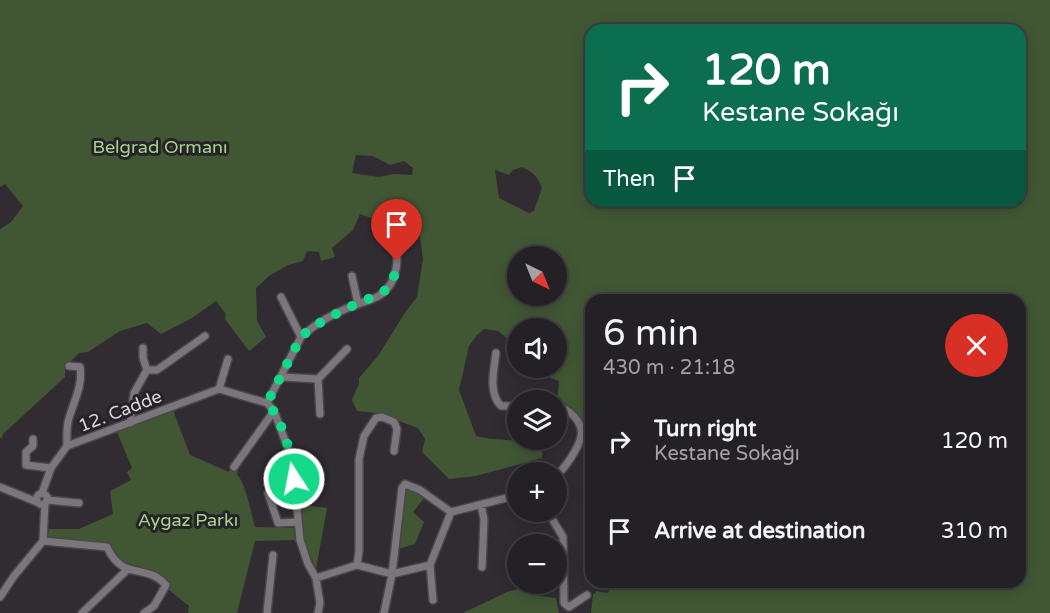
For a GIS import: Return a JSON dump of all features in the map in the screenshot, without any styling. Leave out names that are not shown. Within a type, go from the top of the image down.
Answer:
[{"type":"street","points":[[267,403],[301,337],[308,330],[332,316],[371,300],[382,294],[389,286],[396,269],[397,252],[388,236]]},
{"type":"street","points":[[352,276],[358,304]]},
{"type":"street","points":[[281,297],[301,337]]},
{"type":"street","points":[[147,370],[157,370],[205,336]]},
{"type":"street","points":[[130,423],[134,393],[147,370],[143,348]]},
{"type":"street","points":[[320,414],[318,379],[347,349]]},
{"type":"street","points":[[496,353],[493,378],[496,400],[501,405],[507,405]]},
{"type":"street","points":[[228,359],[219,388],[267,403],[274,411],[293,462],[300,540],[308,564],[316,578],[320,603],[318,613]]},
{"type":"street","points":[[67,446],[68,420],[81,374],[80,367],[69,366]]},
{"type":"street","points":[[282,377],[318,379]]},
{"type":"street","name":"12. Cadde","points":[[42,499],[51,468],[67,446],[219,388]]},
{"type":"street","points":[[567,410],[575,417],[581,428],[581,436],[567,462]]},
{"type":"street","points":[[234,467],[274,411]]},
{"type":"street","points":[[357,565],[359,551],[358,459],[364,436],[376,418],[382,417],[394,422],[397,429],[394,451]]},
{"type":"street","points":[[33,439],[33,446],[26,453],[26,465],[51,468]]},
{"type":"street","points":[[384,613],[392,574],[402,488],[405,484],[420,490],[451,512],[507,498]]},
{"type":"street","points":[[0,487],[26,496],[80,503]]},
{"type":"street","points":[[268,494],[278,523],[298,522]]},
{"type":"street","points":[[0,597],[43,541],[42,499]]},
{"type":"street","points":[[481,505],[484,519],[482,567]]},
{"type":"street","points":[[433,600],[430,565],[451,512]]},
{"type":"street","points":[[554,522],[563,537],[564,603],[568,607],[587,595]]},
{"type":"street","points":[[43,541],[107,547],[113,559],[120,566],[159,577],[166,585],[154,606],[144,613]]},
{"type":"street","points":[[267,613],[273,555]]},
{"type":"street","points":[[316,578],[357,565],[392,574],[430,565]]},
{"type":"street","points":[[82,613],[129,569]]},
{"type":"green space","name":"Belgrad Ormanı","points":[[0,0],[1050,0],[1050,613],[591,613],[593,595],[597,591],[607,593],[612,588],[1026,588],[1026,294],[585,294],[585,429],[571,408],[567,407],[567,390],[558,390],[559,381],[551,378],[567,378],[567,318],[507,318],[507,338],[498,331],[484,329],[469,346],[459,390],[476,436],[507,440],[507,450],[542,450],[542,458],[527,462],[507,462],[507,468],[476,476],[449,479],[422,452],[425,439],[418,428],[376,413],[357,411],[352,400],[359,384],[359,378],[378,356],[417,297],[423,259],[417,216],[396,207],[382,222],[360,214],[353,230],[332,248],[335,257],[321,261],[319,252],[307,251],[303,261],[288,265],[269,276],[256,288],[257,321],[266,337],[249,351],[225,319],[226,314],[216,301],[192,318],[161,334],[147,323],[120,331],[88,352],[79,353],[65,367],[65,377],[0,438],[0,229],[11,222],[23,206],[5,184],[0,187]],"holes":[[[356,155],[373,156],[390,165],[404,161],[413,168],[412,175],[394,174],[378,177],[352,173]],[[522,167],[532,173],[542,188],[534,211],[529,213],[499,198],[495,170],[509,175],[513,170]]]},
{"type":"green space","name":"Aygaz Parkı","points":[[173,410],[190,455],[229,472],[232,467],[238,471],[237,474],[246,492],[255,527],[296,528],[296,540],[255,541],[237,613],[188,613],[189,606],[169,590],[171,586],[159,573],[121,561],[111,545],[47,540],[49,529],[79,529],[113,514],[110,491],[131,480],[127,472],[132,468],[117,432]]},
{"type":"green space","points":[[407,488],[425,497],[413,512],[424,522],[415,544],[398,549],[405,490]]},
{"type":"green space","points":[[302,505],[327,508],[316,569],[303,539]]},
{"type":"green space","points":[[507,592],[507,594],[534,594],[556,598],[559,613],[463,613]]},
{"type":"route","points":[[294,479],[293,462],[274,411],[267,403],[301,337],[308,330],[332,316],[382,294],[389,286],[397,261]]}]
